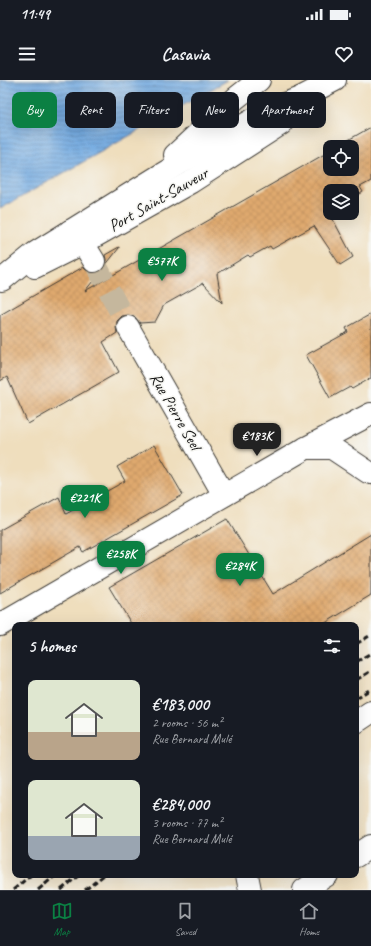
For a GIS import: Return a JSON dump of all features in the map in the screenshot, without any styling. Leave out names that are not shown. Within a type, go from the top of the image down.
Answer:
[{"type":"street","points":[[159,176],[168,162],[236,98],[259,80]]},
{"type":"street","name":"Port Saint-Sauveur","points":[[312,92],[335,80]]},
{"type":"street","name":"Port Saint-Sauveur","points":[[77,237],[159,176],[247,123]]},
{"type":"street","name":"Port Saint-Sauveur","points":[[1,280],[35,253],[77,237],[191,182],[274,128]]},
{"type":"street","points":[[77,237],[94,262]]},
{"type":"street","name":"Rue Pierre Seel","points":[[128,327],[224,495]]},
{"type":"street","points":[[0,625],[306,448],[369,416]]},
{"type":"street","points":[[306,448],[332,448],[371,473]]},
{"type":"street","points":[[359,720],[371,712]]},
{"type":"street","points":[[359,854],[371,846]]},
{"type":"street","points":[[248,878],[250,890]]},
{"type":"street","points":[[304,890],[322,878]]},
{"type":"water","points":[[0,80],[228,80],[207,92],[191,92],[191,101],[183,105],[183,92],[124,92],[124,128],[143,128],[0,209]]},
{"type":"building","points":[[371,127],[371,181],[360,187],[363,192],[359,195],[359,184],[323,184],[323,220],[333,220],[353,257],[340,265],[314,226],[272,249],[270,246],[250,257],[248,255],[217,274],[222,303],[203,283],[164,305],[155,322],[140,323],[134,316],[122,316],[117,321],[117,333],[103,342],[119,372],[28,424],[7,377],[0,381],[0,315],[83,267],[88,272],[94,273],[101,271],[85,291],[323,155],[323,176],[359,176],[359,140],[348,140]]},
{"type":"building","points":[[119,248],[105,266],[105,255]]},
{"type":"building","points":[[371,314],[371,378],[352,389],[350,387],[330,398],[306,355],[348,332],[346,328]]},
{"type":"building","points":[[154,445],[183,495],[83,552],[80,547],[0,593],[0,530],[59,497],[66,514],[125,481],[117,467]]},
{"type":"building","points":[[227,519],[273,594],[371,534],[371,595],[327,622],[130,622],[109,587]]},
{"type":"tunnel","points":[[94,261],[128,327]]},
{"type":"railway","points":[[359,642],[371,635]]},
{"type":"railway","points":[[359,660],[371,653]]},
{"type":"railway","points":[[359,678],[371,671]]},
{"type":"railway","points":[[359,696],[371,689]]},
{"type":"railway","points":[[13,890],[27,878]]},
{"type":"railway","points":[[38,890],[52,878]]},
{"type":"railway","points":[[61,890],[75,878]]},
{"type":"railway","points":[[85,890],[100,878]]}]
